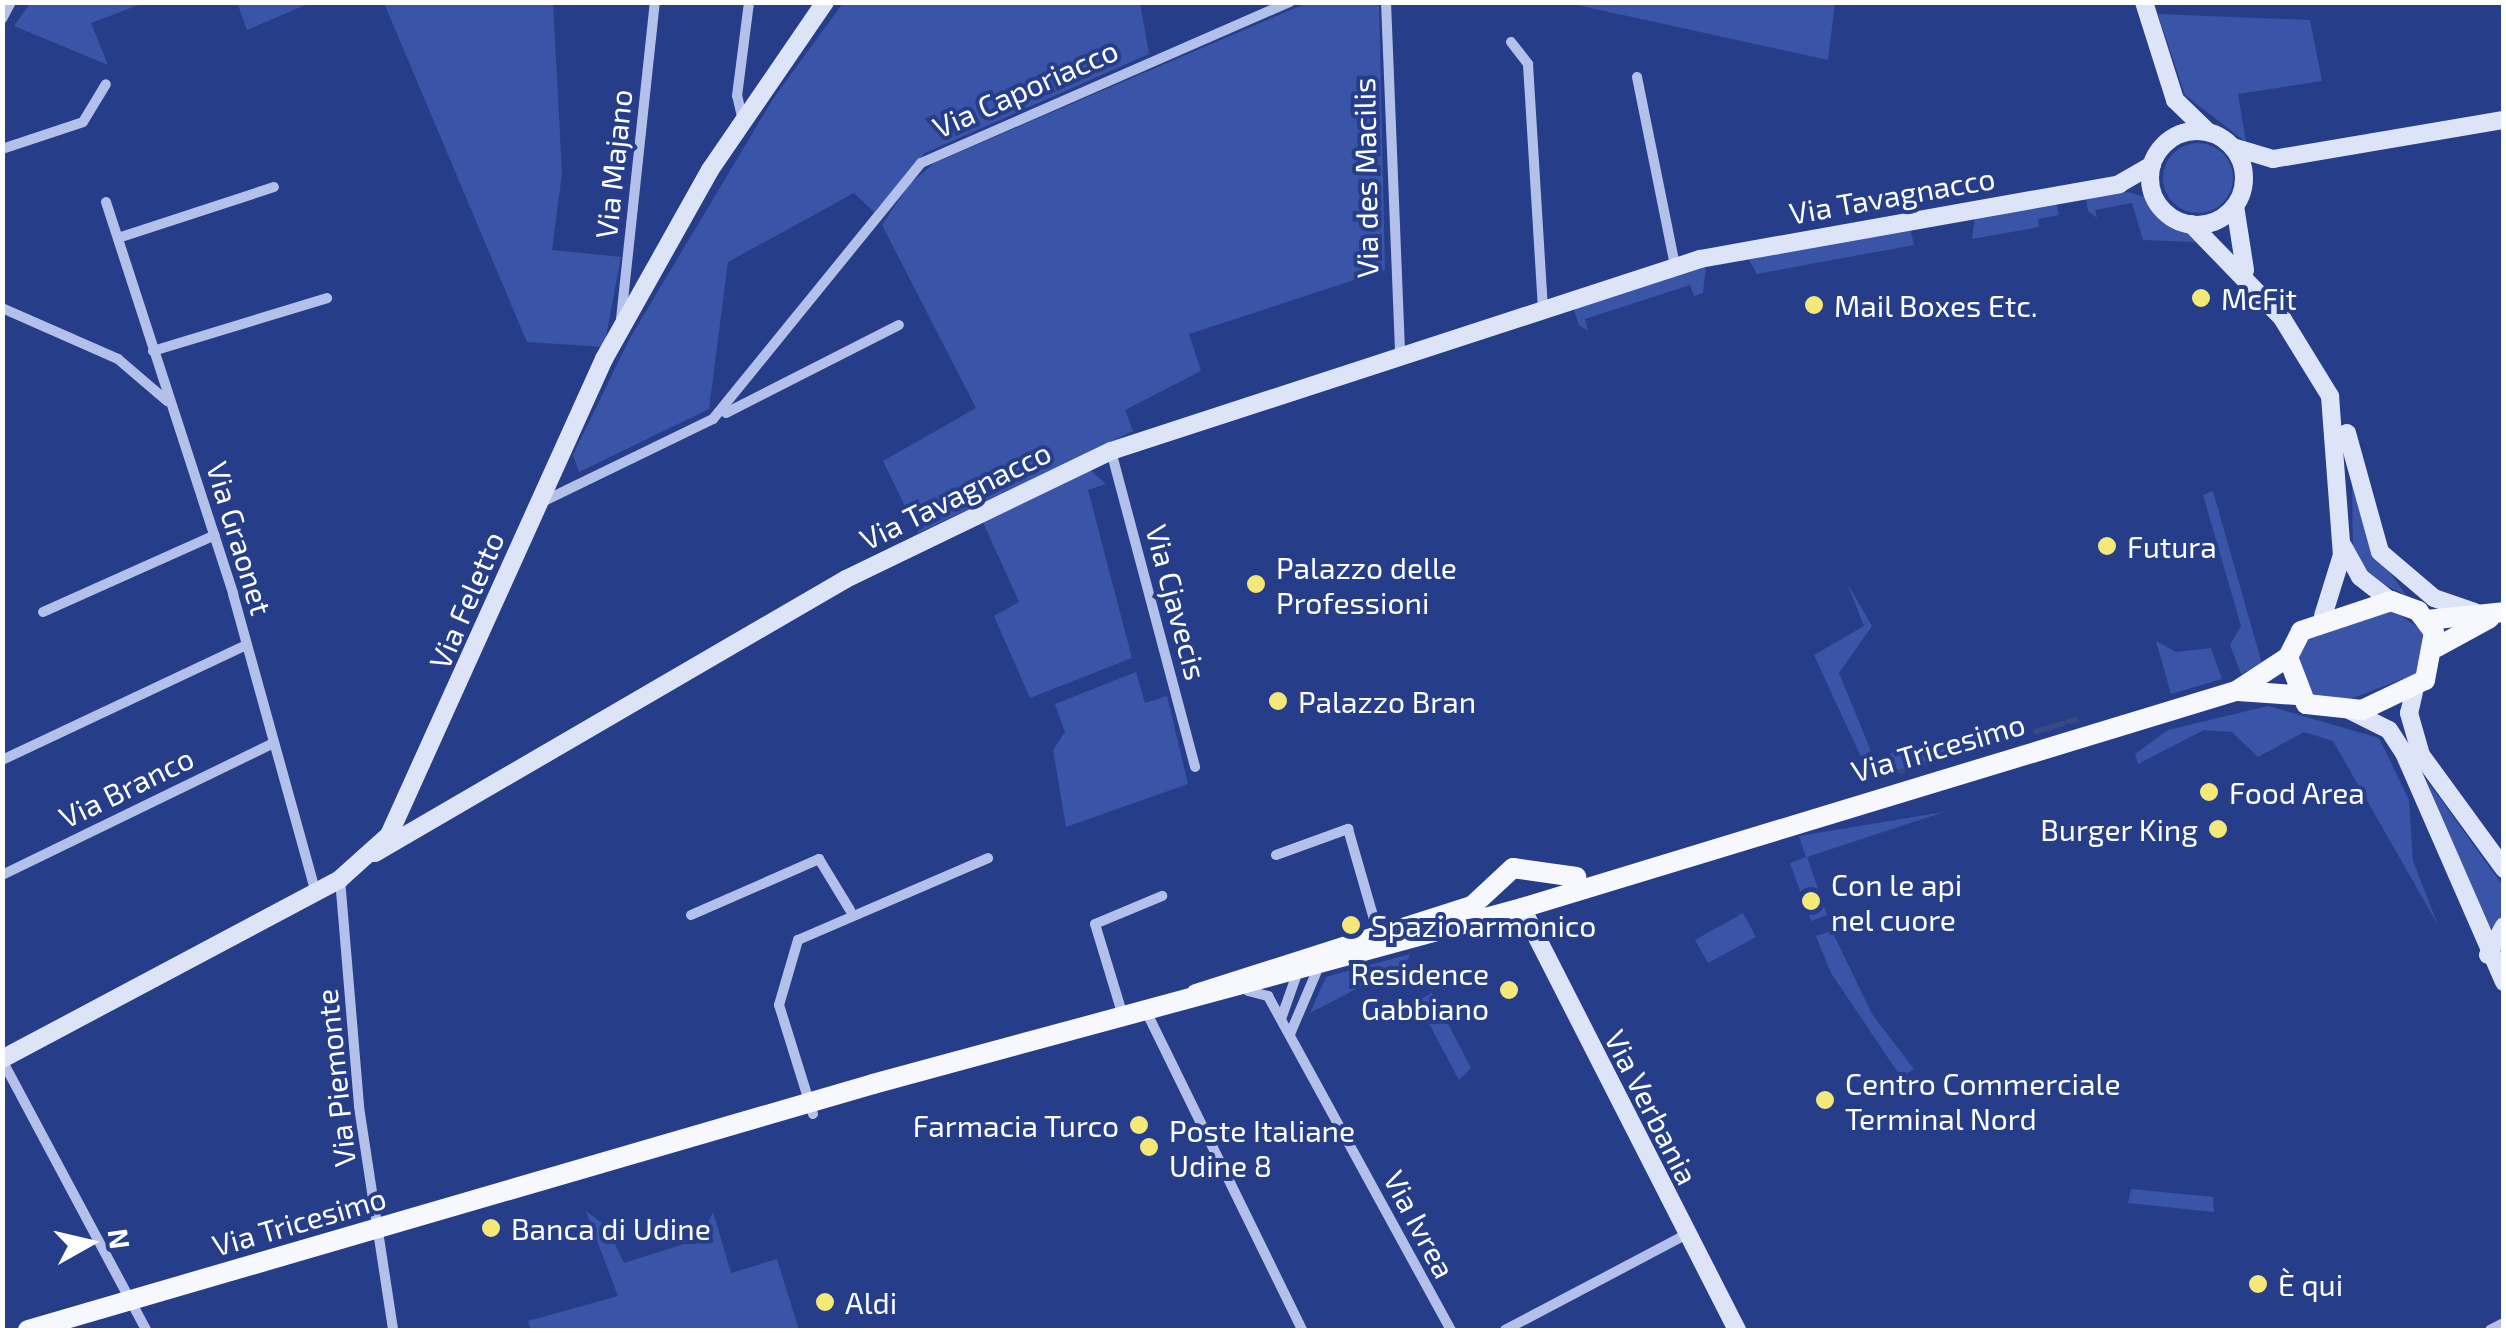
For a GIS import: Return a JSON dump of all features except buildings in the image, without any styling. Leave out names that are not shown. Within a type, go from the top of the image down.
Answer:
[{"type":"main road","points":[[2391,601],[2426,620],[2500,614],[2436,648],[2414,692],[2351,711],[2315,709],[2297,696],[2288,657],[2322,616],[2391,601]]},
{"type":"main road","points":[[2426,620],[2436,648]]},
{"type":"main road","name":"Via Tricesimo","points":[[28,1330],[586,1168],[811,1108],[901,1076],[1298,971],[1516,901],[2236,691],[2288,657]]},
{"type":"main road","name":"Via Tricesimo","points":[[2236,691],[2297,696]]},
{"type":"main road","name":"Via Tricesimo","points":[[1516,901],[1513,868],[1534,876],[1656,860]]},
{"type":"main road","points":[[1516,901],[1534,876]]},
{"type":"main road","name":"Via Tricesimo","points":[[1200,997],[1220,979],[1383,930],[1516,901]]},
{"type":"street","points":[[2,20],[11,2]]},
{"type":"street","name":"Via Majano","points":[[620,330],[655,2]]},
{"type":"street","points":[[743,121],[737,96],[749,2]]},
{"type":"street","name":"Via Feletto","points":[[2,1059],[316,893],[375,853],[410,798],[536,504],[620,330],[743,121],[825,2]]},
{"type":"street","name":"Via Caporiacco","points":[[713,419],[920,163],[1290,2]]},
{"type":"street","name":"Via des Macilis","points":[[1386,2],[1400,352]]},
{"type":"street","points":[[2144,2],[2175,100],[2208,132],[2233,147],[2272,159],[2504,120]]},
{"type":"street","points":[[1512,42],[1528,64],[1544,308]]},
{"type":"street","points":[[1637,77],[1675,266]]},
{"type":"street","points":[[2,149],[84,122],[106,84]]},
{"type":"street","points":[[2175,100],[2165,144],[2152,165],[2154,196],[2191,224],[2246,276],[2330,396],[2386,560],[2448,606],[2500,614]]},
{"type":"street","points":[[2165,144],[2208,132]]},
{"type":"street","points":[[2233,147],[2244,183]]},
{"type":"street","points":[[2246,276],[2235,206],[2244,183],[2272,159]]},
{"type":"street","name":"Via Tavagnacco","points":[[375,853],[846,579],[1111,451],[1400,352],[1675,266],[2119,184],[2152,165]]},
{"type":"street","name":"Via Tavagnacco","points":[[2119,184],[2154,196]]},
{"type":"street","points":[[118,238],[274,187]]},
{"type":"street","name":"Via Graonet","points":[[106,202],[215,536],[270,744],[316,893]]},
{"type":"street","points":[[2191,224],[2235,206]]},
{"type":"street","points":[[154,351],[327,298]]},
{"type":"street","points":[[2,308],[118,359],[171,405]]},
{"type":"street","name":"Via Caporiacco","points":[[536,504],[899,325]]},
{"type":"street","points":[[2322,616],[2342,543],[2330,396]]},
{"type":"street","name":"Via Cjavecis","points":[[1111,451],[1194,766]]},
{"type":"street","points":[[43,612],[215,536]]},
{"type":"street","points":[[2342,543],[2360,577],[2391,601]]},
{"type":"street","points":[[2,760],[246,645]]},
{"type":"street","points":[[2414,692],[2409,713],[2421,755],[2504,869]]},
{"type":"street","points":[[2351,711],[2388,730],[2404,752],[2488,955],[2504,982]]},
{"type":"street","name":"Via Branco","points":[[2,875],[270,744]]},
{"type":"street","points":[[410,798],[433,822]]},
{"type":"street","points":[[1276,855],[1348,829],[1383,930]]},
{"type":"street","points":[[692,915],[819,858],[850,910]]},
{"type":"street","points":[[811,1108],[781,1022],[782,986],[798,940],[850,910],[988,858]]},
{"type":"street","name":"Via Piemonte","points":[[340,879],[393,1330]]},
{"type":"street","points":[[1123,1016],[1095,924],[1162,896]]},
{"type":"street","name":"Via Verbania","points":[[1516,901],[1738,1330]]},
{"type":"street","points":[[2488,955],[2504,926]]},
{"type":"street","name":"Via Tricesimo","points":[[1298,971],[1308,957],[1383,930]]},
{"type":"street","points":[[1290,1034],[1324,963]]},
{"type":"street","points":[[1282,1018],[1298,971]]},
{"type":"street","name":"Via Ivrea","points":[[1200,997],[1260,990],[1282,1018],[1451,1330]]},
{"type":"street","points":[[1145,1010],[1302,1330]]},
{"type":"street","points":[[2,1059],[146,1330]]},
{"type":"street","points":[[1505,1330],[1687,1234]]},
{"type":"street","points":[[2490,1330],[2504,1323]]},
{"type":"shaded area","points":[[31,2],[144,3],[91,23],[108,65],[14,26]]},
{"type":"shaded area","points":[[237,2],[310,2],[310,3],[247,30]]},
{"type":"shaded area","points":[[384,3],[553,3],[562,173],[552,250],[621,257],[604,347],[527,342]]},
{"type":"shaded area","points":[[843,3],[1140,3],[1149,54],[925,153],[874,212],[854,193],[728,262],[709,409],[579,472],[573,455],[630,338],[773,99]]},
{"type":"shaded area","points":[[1307,3],[1379,3],[1385,270],[1189,334],[1201,371],[1125,410],[1133,431],[918,533],[883,461],[976,408],[882,225],[909,185],[934,163]]},
{"type":"shaded area","points":[[1568,3],[1835,3],[1828,60]]},
{"type":"shaded area","points":[[2158,14],[2310,20],[2322,81],[2238,94],[2246,142],[2185,95]]},
{"type":"shaded area","points":[[2198,143],[2223,153],[2233,178],[2223,203],[2198,213],[2173,203],[2163,178],[2173,153]]},
{"type":"shaded area","points":[[2128,192],[2145,197],[2196,242],[2143,240],[2132,203],[2095,210],[2097,218],[2088,211],[2086,198]]},
{"type":"shaded area","points":[[2056,203],[2059,215],[2038,219],[2039,227],[1972,239],[1975,217]]},
{"type":"shaded area","points":[[1910,228],[1914,245],[1757,274],[1747,256]]},
{"type":"shaded area","points":[[1706,265],[1703,293],[1694,296],[1690,285],[1585,319],[1588,331],[1579,325],[1573,307]]},
{"type":"shaded area","points":[[1090,470],[1106,484],[1088,490],[1132,658],[1030,698],[994,616],[1019,602],[983,522]]},
{"type":"shaded area","points":[[2352,480],[2370,545],[2406,595],[2374,580],[2353,550]]},
{"type":"shaded area","points":[[2213,491],[2262,664],[2241,674],[2230,645],[2241,626],[2203,495]]},
{"type":"shaded area","points":[[1847,583],[1872,626],[1839,673],[1871,751],[1861,757],[1814,655],[1864,626]]},
{"type":"shaded area","points":[[2393,610],[2424,632],[2421,672],[2345,701],[2311,695],[2297,661],[2312,633]]},
{"type":"shaded area","points":[[2156,641],[2176,652],[2211,648],[2222,679],[2171,694]]},
{"type":"shaded area","points":[[1136,672],[1145,703],[1167,696],[1188,784],[1066,827],[1053,750],[1065,732],[1055,704]]},
{"type":"shaded area","points":[[2268,706],[2379,738],[2409,800],[2413,861],[2438,925],[2333,741],[2304,732],[2258,757],[2232,732],[2204,730],[2138,764],[2135,754],[2168,730]]},
{"type":"shaded area","points":[[2011,728],[2015,740],[1874,781],[1891,753],[1911,746],[1915,758]]},
{"type":"shaded area","points":[[2426,779],[2503,886],[2503,918],[2488,933]]},
{"type":"shaded area","points":[[1944,812],[1807,857],[1827,915],[1811,921],[1790,863],[1806,857],[1799,836]]},
{"type":"shaded area","points":[[1743,913],[1756,937],[1708,963],[1695,940]]},
{"type":"shaded area","points":[[1832,931],[1872,1014],[1914,1069],[1901,1077],[1831,973],[1816,936]]},
{"type":"shaded area","points":[[1410,954],[1406,963],[1310,1013],[1326,977]]},
{"type":"shaded area","points":[[1432,993],[1471,1068],[1459,1080],[1417,1001]]},
{"type":"shaded area","points":[[2131,1189],[2213,1197],[2214,1212],[2128,1203]]},
{"type":"shaded area","points":[[586,1211],[606,1226],[624,1263],[700,1239],[713,1212],[731,1273],[777,1259],[799,1330],[531,1330],[528,1321],[618,1296]]},
{"type":"waterway","points":[[2068,721],[2076,719]]},
{"type":"waterway","points":[[2035,731],[2063,723]]},
{"type":"waterway","points":[[1875,778],[2015,737]]},
{"type":"place","name":"McFit","points":[[2201,298]]},
{"type":"place","name":"Mail Boxes Etc.","points":[[1814,305]]},
{"type":"place","name":"Futura","points":[[2107,546]]},
{"type":"place","name":"Palazzo delle Professioni","points":[[1256,584]]},
{"type":"place","name":"Palazzo Bran","points":[[1278,701]]},
{"type":"place","name":"Food Area","points":[[2209,792]]},
{"type":"place","name":"Burger King","points":[[2218,829]]},
{"type":"place","name":"Con le api nel cuore","points":[[1811,901]]},
{"type":"place","name":"Spazio armonico","points":[[1351,925]]},
{"type":"place","name":"Residence Gabbiano","points":[[1509,990]]},
{"type":"place","name":"Centro Commerciale Terminal Nord","points":[[1825,1100]]},
{"type":"place","name":"Farmacia Turco","points":[[1139,1125]]},
{"type":"place","name":"Poste Italiane Udine 8","points":[[1149,1147]]},
{"type":"place","name":"Banca di Udine","points":[[491,1228]]},
{"type":"place","name":"È qui","points":[[2258,1284]]},
{"type":"place","name":"Aldi","points":[[825,1302]]}]
